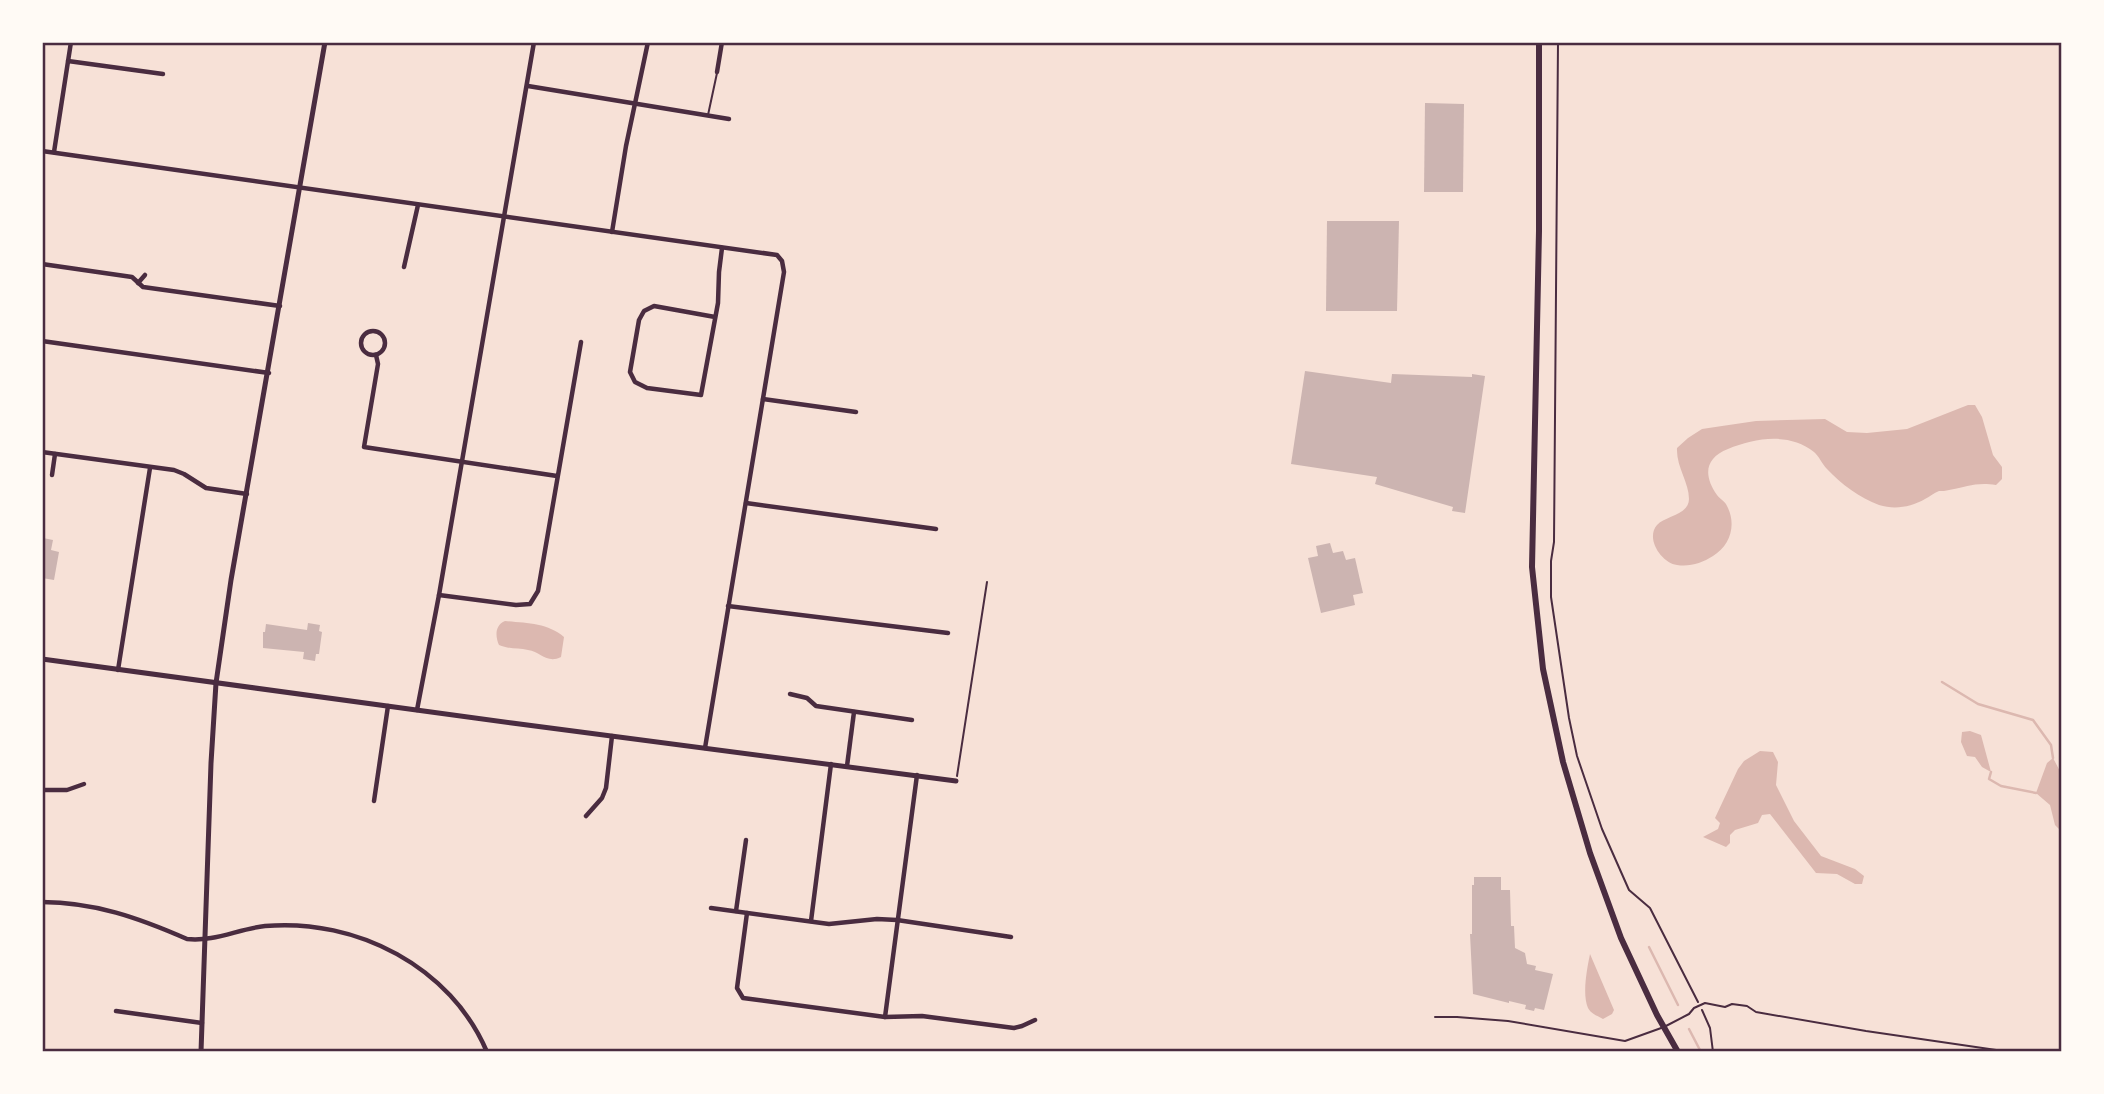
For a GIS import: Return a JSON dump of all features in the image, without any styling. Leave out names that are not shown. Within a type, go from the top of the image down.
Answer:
[{"type":"main road","points":[[1539,42],[1532,567],[1543,669],[1575,808],[1590,853],[1621,938],[1678,1052]]},
{"type":"street","points":[[54,152],[71,42]]},
{"type":"street","points":[[201,1052],[216,683],[231,580],[325,42]]},
{"type":"street","points":[[417,710],[534,42]]},
{"type":"street","points":[[612,232],[626,146],[648,42]]},
{"type":"street","points":[[717,72],[722,42]]},
{"type":"street","points":[[68,61],[163,74]]},
{"type":"street","points":[[528,86],[729,118]]},
{"type":"street","points":[[42,151],[777,255],[782,261],[784,272],[705,748]]},
{"type":"street","points":[[404,267],[418,205]]},
{"type":"street","points":[[715,317],[654,306],[644,311],[639,320],[630,372],[635,383],[647,388],[701,395],[715,317],[719,294],[722,248]]},
{"type":"street","points":[[42,264],[132,277],[143,287],[279,306]]},
{"type":"street","points":[[138,282],[145,275]]},
{"type":"street","points":[[372,332],[380,333],[384,340],[382,351],[376,355],[369,354],[362,346],[365,335],[372,332]]},
{"type":"street","points":[[42,341],[269,373]]},
{"type":"street","points":[[439,595],[516,605],[530,604],[538,592],[581,342]]},
{"type":"street","points":[[376,355],[377,364],[364,446],[557,476]]},
{"type":"street","points":[[763,399],[856,412]]},
{"type":"street","points":[[42,452],[165,469],[184,474],[206,488],[247,494]]},
{"type":"street","points":[[52,475],[55,454]]},
{"type":"street","points":[[118,670],[150,468]]},
{"type":"street","points":[[746,503],[936,529]]},
{"type":"street","points":[[728,606],[948,633]]},
{"type":"street","points":[[42,659],[956,780]]},
{"type":"street","points":[[790,694],[807,698],[816,706],[912,720]]},
{"type":"street","points":[[374,801],[388,706]]},
{"type":"street","points":[[847,766],[854,712]]},
{"type":"street","points":[[586,816],[602,798],[606,788],[612,736]]},
{"type":"street","points":[[811,922],[831,764]]},
{"type":"street","points":[[885,1017],[917,775]]},
{"type":"street","points":[[42,790],[67,790],[84,784]]},
{"type":"street","points":[[736,911],[746,840]]},
{"type":"street","points":[[42,902],[79,903],[108,909],[144,920],[187,939],[205,940],[267,926],[309,927],[372,941],[405,959],[439,983],[458,1002],[487,1052]]},
{"type":"street","points":[[711,908],[828,924],[877,919],[898,920],[1011,937]]},
{"type":"street","points":[[747,913],[737,988],[743,998],[885,1017],[922,1016],[1014,1028],[1035,1020]]},
{"type":"street","points":[[116,1011],[202,1023]]},
{"type":"lane","points":[[708,115],[717,72]]},
{"type":"lane","points":[[1435,1017],[1508,1021],[1625,1041],[1664,1027],[1689,1014],[1699,1005],[1705,1003],[1725,1007],[1732,1004],[1747,1006],[1756,1012],[1866,1031],[2010,1052]]},
{"type":"path","points":[[1558,42],[1551,597],[1559,653],[1577,756],[1602,829],[1629,890],[1650,908],[1697,1001]]},
{"type":"path","points":[[956,780],[987,582]]},
{"type":"path","points":[[1704,1014],[1710,1028],[1713,1052]]},
{"type":"shaded area","points":[[1968,405],[1975,405],[1982,417],[1993,455],[2002,467],[2002,479],[1996,485],[1977,484],[1939,491],[1909,506],[1885,507],[1865,499],[1845,485],[1827,469],[1816,454],[1804,446],[1783,439],[1760,440],[1720,453],[1711,462],[1708,474],[1710,481],[1730,513],[1730,534],[1724,547],[1705,561],[1687,565],[1671,563],[1657,550],[1653,537],[1657,525],[1685,509],[1689,499],[1678,462],[1677,448],[1702,429],[1756,421],[1825,419],[1847,432],[1867,433],[1907,429]]},
{"type":"shaded area","points":[[505,621],[536,624],[558,632],[564,637],[561,657],[552,659],[533,651],[499,645],[497,631],[499,625]]},
{"type":"shaded area","points":[[1970,731],[1981,735],[1991,772],[1982,767],[1975,757],[1967,756],[1961,742],[1962,732]]},
{"type":"shaded area","points":[[1760,751],[1773,752],[1778,762],[1776,785],[1794,821],[1821,856],[1855,869],[1864,876],[1862,884],[1855,884],[1837,874],[1816,873],[1770,814],[1762,815],[1758,823],[1735,830],[1726,847],[1703,837],[1718,829],[1720,823],[1715,818],[1738,769],[1744,761]]},
{"type":"shaded area","points":[[2053,758],[2062,775],[2062,832],[2055,825],[2050,805],[2036,793],[2047,763]]},
{"type":"shaded area","points":[[1590,954],[1614,1010],[1603,1019],[1591,1012],[1586,1002]]},
{"type":"building","points":[[1425,103],[1464,104],[1463,192],[1424,192]]},
{"type":"building","points":[[1327,221],[1399,221],[1397,311],[1326,311]]},
{"type":"building","points":[[1305,371],[1391,383],[1392,374],[1485,376],[1465,513],[1375,484],[1377,477],[1291,464]]},
{"type":"building","points":[[43,538],[53,540],[51,550],[59,552],[54,580],[42,578]]},
{"type":"building","points":[[1330,543],[1333,553],[1343,551],[1346,560],[1355,558],[1363,593],[1353,595],[1355,605],[1321,613],[1308,558],[1318,556],[1316,546]]},
{"type":"building","points":[[308,623],[320,625],[319,631],[322,632],[319,654],[316,654],[315,661],[303,659],[304,652],[263,648],[266,624],[307,630]]},
{"type":"building","points":[[1474,877],[1501,877],[1501,890],[1510,890],[1515,948],[1525,953],[1527,964],[1536,966],[1535,970],[1553,974],[1544,1010],[1525,1009],[1526,1005],[1473,994],[1470,934]]},
{"type":"waterway","points":[[1942,682],[1978,704],[2033,720],[2051,745],[2053,758]]},
{"type":"waterway","points":[[1991,772],[1989,779],[2001,786],[2036,793]]},
{"type":"waterway","points":[[1649,947],[1678,1005]]},
{"type":"waterway","points":[[1689,1029],[1701,1052]]}]
